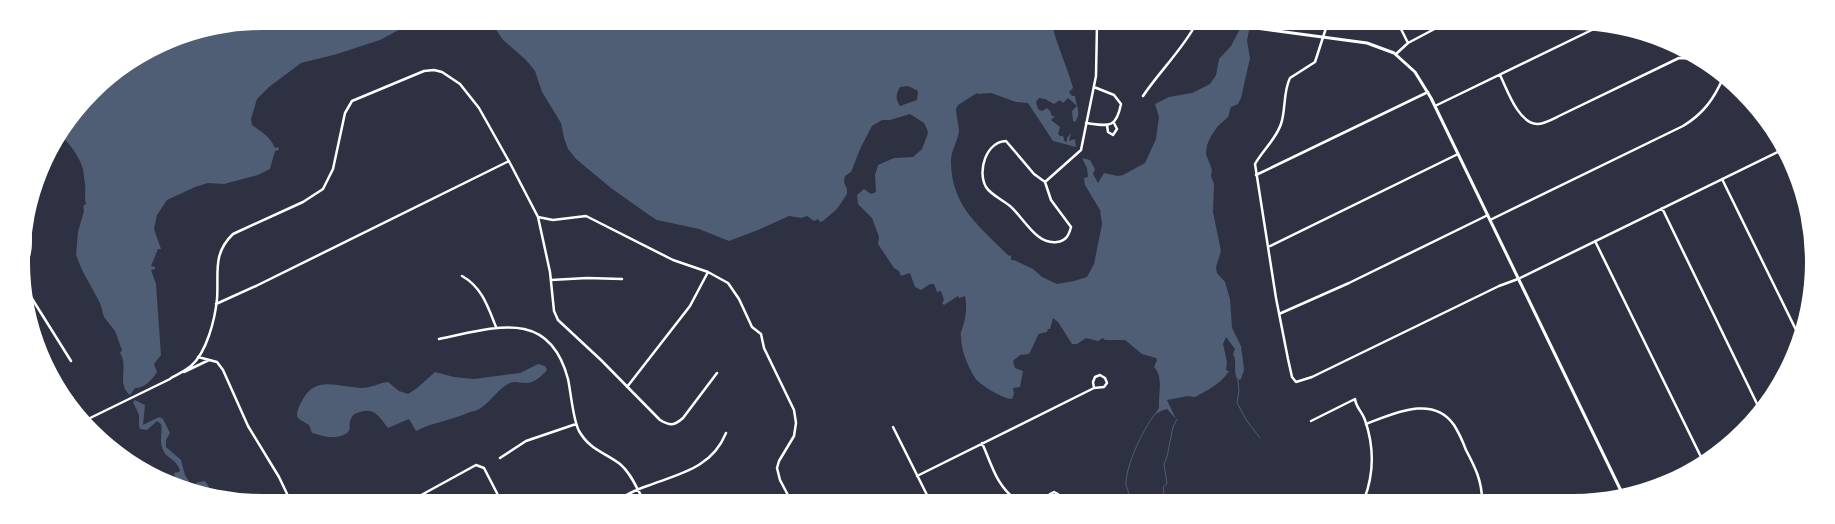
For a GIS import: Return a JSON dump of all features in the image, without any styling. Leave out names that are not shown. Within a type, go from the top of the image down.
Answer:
[{"type":"street","points":[[1045,182],[1081,150],[1094,87],[1097,30]]},
{"type":"street","points":[[1143,96],[1192,30]]},
{"type":"street","points":[[1267,30],[1367,43],[1396,54],[1415,72],[1435,106],[1620,489]]},
{"type":"street","points":[[1325,30],[1315,62],[1290,78],[1286,90],[1281,125],[1255,164],[1290,372],[1294,380],[1299,382],[1777,152]]},
{"type":"street","points":[[1401,30],[1408,44]]},
{"type":"street","points":[[1396,54],[1408,44],[1433,30]]},
{"type":"street","points":[[1435,106],[1591,30]]},
{"type":"street","points":[[1500,74],[1523,118],[1539,124],[1560,116],[1679,58],[1684,58]]},
{"type":"street","points":[[171,378],[191,366],[207,339],[216,304],[218,258],[226,241],[233,234],[303,202],[324,189],[333,169],[345,113],[352,101],[424,71],[434,70],[450,76],[460,84],[479,108],[538,217],[551,280],[554,311],[558,320],[660,420],[672,425],[683,418],[717,373]]},
{"type":"street","points":[[1490,220],[1683,126],[1700,115],[1709,104],[1720,83]]},
{"type":"street","points":[[1086,122],[1107,125],[1118,118],[1121,104],[1114,95],[1094,87]]},
{"type":"street","points":[[1256,175],[1428,92]]},
{"type":"street","points":[[1107,125],[1108,132],[1113,135],[1118,129],[1114,122]]},
{"type":"street","points":[[1006,141],[1034,174],[1045,182],[1051,200],[1071,226],[1069,235],[1059,242],[1042,240],[1010,206],[990,191],[984,181],[983,170],[987,154],[998,142],[1006,141]]},
{"type":"street","points":[[1268,247],[1458,154]]},
{"type":"street","points":[[216,304],[509,161]]},
{"type":"street","points":[[1722,180],[1795,328]]},
{"type":"street","points":[[1662,208],[1757,403]]},
{"type":"street","points":[[1280,314],[1488,215]]},
{"type":"street","points":[[538,217],[553,220],[586,216],[673,260],[708,272],[728,283],[739,299],[752,327],[760,334],[764,348],[796,416],[794,436],[779,461],[777,468],[780,480],[787,494]]},
{"type":"street","points":[[1595,241],[1700,456]]},
{"type":"street","points":[[627,387],[690,306],[708,272]]},
{"type":"street","points":[[462,276],[473,282],[488,306],[496,328]]},
{"type":"street","points":[[551,280],[622,279]]},
{"type":"street","points":[[33,300],[71,360]]},
{"type":"street","points":[[439,339],[514,326],[529,331],[550,342],[561,358],[568,380],[576,424],[584,440],[590,446],[620,464],[640,494]]},
{"type":"street","points":[[198,357],[216,362],[223,370],[248,426],[287,494]]},
{"type":"street","points":[[91,418],[209,360]]},
{"type":"street","points":[[917,476],[1094,388],[1105,386],[1107,383],[1103,376],[1096,377],[1093,382],[1094,388]]},
{"type":"street","points":[[1311,421],[1355,399],[1356,407],[1364,417],[1372,450],[1372,463],[1364,494]]},
{"type":"street","points":[[1366,424],[1404,410],[1418,408],[1433,410],[1449,419],[1455,426],[1477,472],[1482,494]]},
{"type":"street","points":[[500,458],[526,441],[576,424]]},
{"type":"street","points":[[893,427],[926,494]]},
{"type":"street","points":[[630,494],[705,463],[718,448],[726,433]]},
{"type":"street","points":[[982,443],[995,477],[1009,494]]},
{"type":"street","points":[[422,494],[476,465],[484,468],[497,494]]},
{"type":"water","points":[[247,30],[399,30],[380,40],[301,63],[269,87],[257,99],[251,119],[252,125],[263,133],[275,148],[278,147],[279,150],[275,151],[270,169],[258,175],[224,184],[208,183],[167,200],[157,215],[154,229],[161,249],[158,249],[151,266],[155,267],[155,269],[151,270],[156,284],[161,355],[154,364],[157,372],[153,378],[145,385],[135,388],[130,395],[124,386],[123,364],[120,353],[122,350],[115,331],[104,317],[100,303],[76,255],[78,232],[84,211],[83,206],[86,204],[83,169],[71,147],[65,140],[69,133],[88,109],[109,88],[146,61],[187,42],[217,34]]},
{"type":"water","points":[[496,30],[1054,30],[1073,88],[1069,92],[1072,96],[1075,96],[1077,106],[1068,98],[1063,103],[1060,100],[1054,104],[1039,98],[1036,102],[1038,109],[1042,111],[1047,108],[1052,116],[1055,116],[1051,120],[1060,127],[1058,134],[1063,136],[1065,142],[1071,133],[1069,141],[1075,139],[1076,147],[1053,141],[1028,103],[1016,102],[991,93],[977,93],[958,105],[956,109],[959,131],[951,161],[952,177],[956,191],[961,203],[977,225],[1009,256],[1011,255],[1011,260],[1033,269],[1042,277],[1057,284],[1087,277],[1094,264],[1102,224],[1100,210],[1085,185],[1084,178],[1088,177],[1087,168],[1082,158],[1090,160],[1095,169],[1093,174],[1098,183],[1104,173],[1118,176],[1123,175],[1145,163],[1156,139],[1159,117],[1155,104],[1169,97],[1192,93],[1210,84],[1216,75],[1219,59],[1231,46],[1239,30],[1249,30],[1247,41],[1250,58],[1241,98],[1238,104],[1231,107],[1228,117],[1211,136],[1206,154],[1212,170],[1211,176],[1214,184],[1213,212],[1221,251],[1216,267],[1217,273],[1225,282],[1230,299],[1232,328],[1241,346],[1244,370],[1241,379],[1238,380],[1235,374],[1233,354],[1235,349],[1226,337],[1223,344],[1227,362],[1226,370],[1229,371],[1223,379],[1195,397],[1188,396],[1167,400],[1176,419],[1167,409],[1154,415],[1159,408],[1160,386],[1159,376],[1154,367],[1156,358],[1142,354],[1125,340],[1105,340],[1103,338],[1098,341],[1086,338],[1077,344],[1072,344],[1058,322],[1053,318],[1050,329],[1039,334],[1029,354],[1020,355],[1013,361],[1015,368],[1023,371],[1020,387],[1013,388],[1014,394],[1012,399],[998,394],[982,384],[975,378],[970,369],[962,347],[961,333],[965,315],[965,296],[959,298],[958,296],[944,305],[942,303],[944,300],[941,291],[937,292],[934,284],[930,284],[921,290],[915,287],[910,273],[901,276],[878,244],[879,237],[872,218],[858,204],[857,195],[864,189],[871,194],[876,192],[875,175],[878,165],[894,158],[913,157],[922,149],[928,133],[927,129],[924,123],[910,114],[890,120],[882,120],[872,126],[851,172],[845,176],[844,182],[847,194],[837,209],[823,221],[820,222],[818,219],[814,221],[807,216],[801,218],[789,216],[729,241],[699,229],[657,220],[649,215],[611,188],[576,159],[568,149],[561,123],[542,92],[535,71],[526,60],[503,40]],"holes":[[[908,86],[918,91],[917,100],[900,106],[897,96],[900,87]]]},
{"type":"water","points":[[1077,106],[1078,112],[1075,122],[1073,121],[1072,111]]},
{"type":"water","points":[[538,364],[545,366],[547,370],[534,381],[510,383],[480,409],[416,431],[409,419],[388,428],[377,414],[365,411],[352,416],[347,433],[338,437],[329,437],[312,433],[309,425],[297,416],[299,406],[307,393],[320,385],[327,384],[361,388],[388,382],[399,391],[408,394],[435,372],[454,377],[474,379],[520,373]]},
{"type":"water","points":[[135,400],[145,405],[143,425],[159,417],[163,419],[170,433],[166,440],[166,447],[181,460],[189,483],[176,477],[174,473],[180,470],[162,448],[161,424],[157,421],[147,430],[140,429],[139,415],[133,402]]},
{"type":"water","points":[[205,481],[209,488],[194,484]]},
{"type":"waterway","points":[[1238,380],[1237,403],[1247,421],[1260,438]]},
{"type":"waterway","points":[[1128,494],[1126,485],[1128,468],[1140,438],[1155,414]]},
{"type":"waterway","points":[[1163,494],[1163,487],[1167,484],[1164,464],[1173,427],[1177,419]]}]
